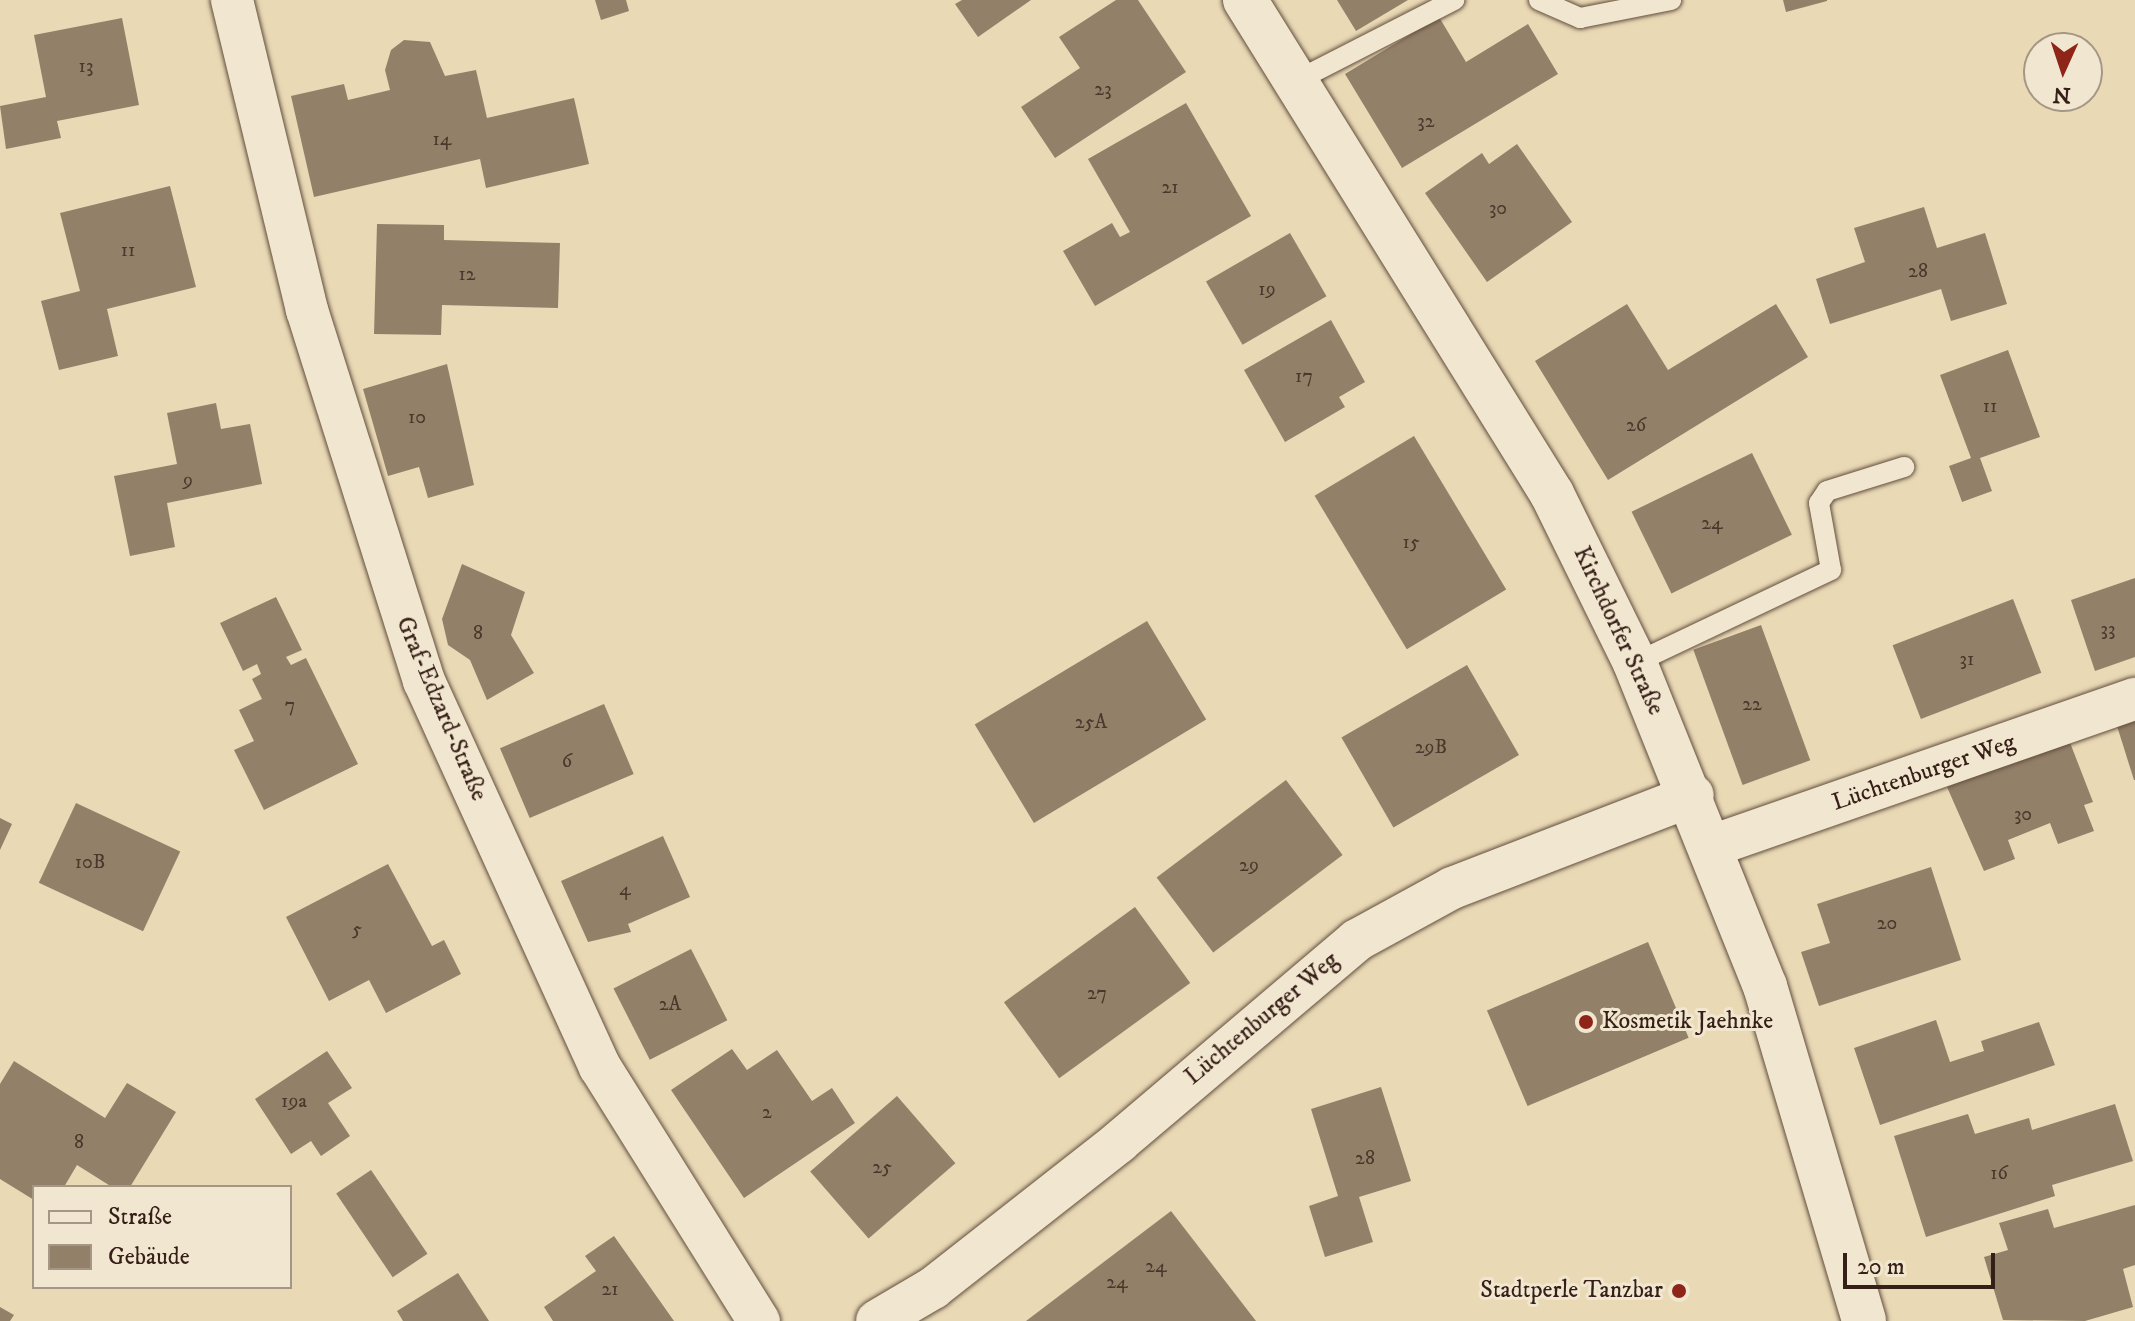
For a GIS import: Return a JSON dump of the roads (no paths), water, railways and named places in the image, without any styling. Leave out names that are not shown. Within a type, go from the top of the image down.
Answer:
[{"type":"street","name":"Graf-Edzard-Straße","points":[[232,0],[307,310],[424,681],[600,1067],[759,1321]]},
{"type":"street","name":"Kirchdorfer Straße","points":[[1245,0],[1552,494],[1635,663],[1693,795],[1774,1015],[1864,1321]]},
{"type":"street","name":"Lüchtenburger Weg","points":[[1712,846],[2135,699]]},
{"type":"street","name":"Lüchtenburger Weg","points":[[877,1321],[933,1288],[1107,1152],[1357,940],[1452,888],[1693,795]]},
{"type":"lane","points":[[1296,81],[1454,0]]},
{"type":"lane","points":[[1539,0],[1580,18],[1671,0]]},
{"type":"lane","points":[[1635,663],[1831,570],[1819,503],[1827,491],[1904,467]]},
{"type":"place","name":"Kosmetik Jaehnke","points":[[1586,1022]]},
{"type":"place","name":"Stadtperle Tanzbar","points":[[1679,1291]]}]
